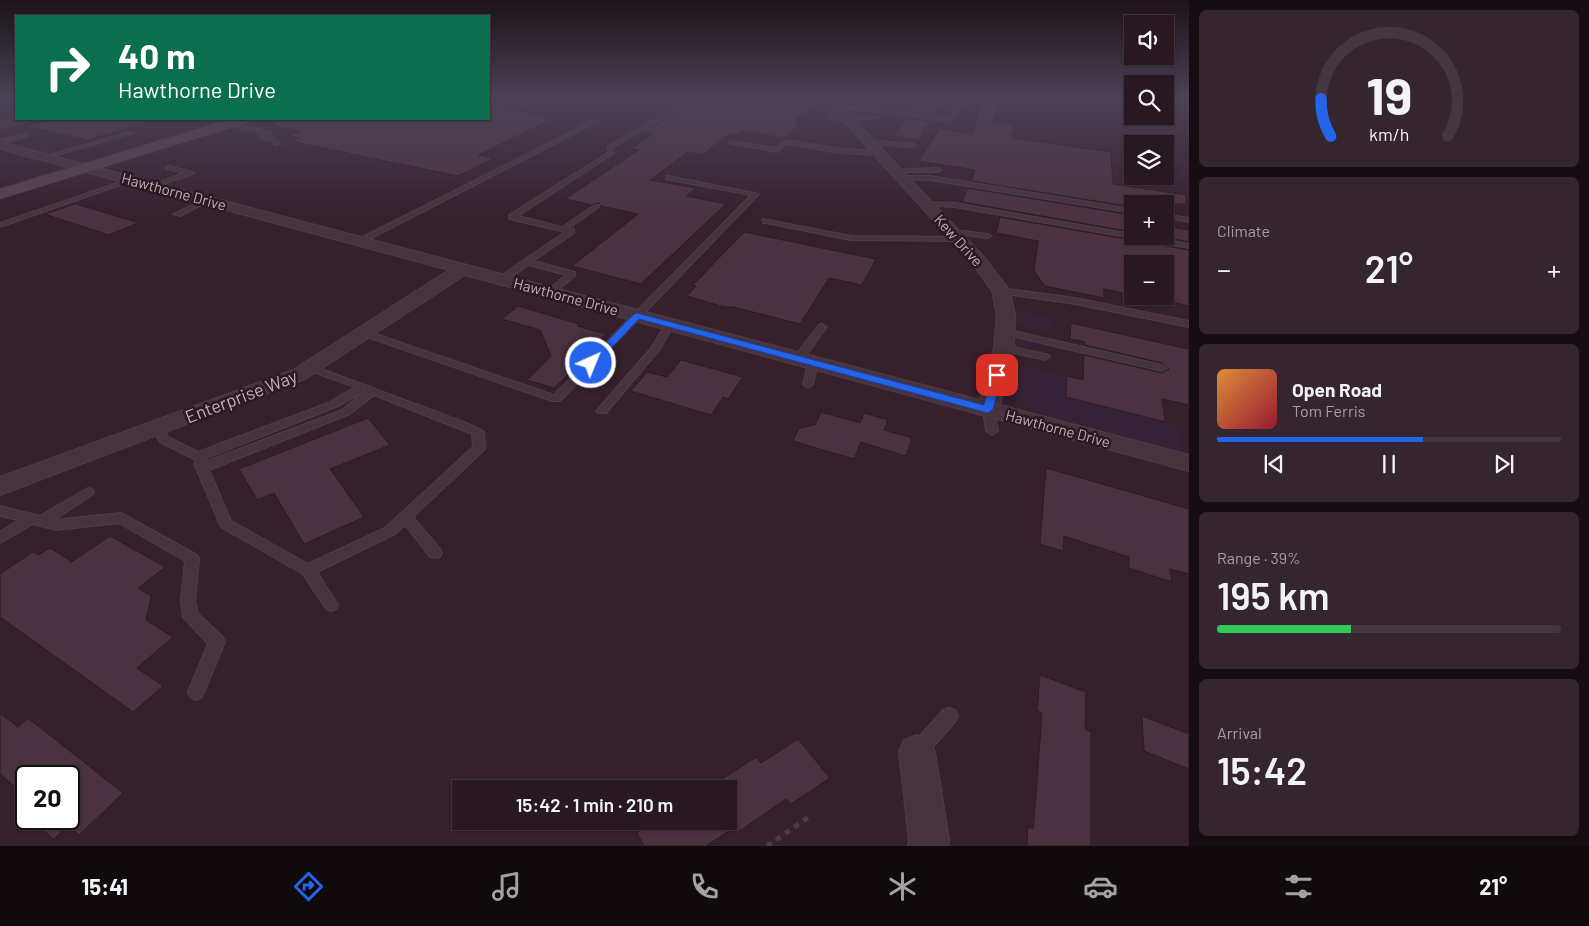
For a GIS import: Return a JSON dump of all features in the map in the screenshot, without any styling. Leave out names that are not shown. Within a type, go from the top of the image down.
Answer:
[{"type":"main road","points":[[0,185],[78,165],[169,137]]},
{"type":"main road","points":[[0,194],[78,165]]},
{"type":"street","name":"Kew Drive","points":[[864,137],[978,260],[1001,290],[1006,316],[1004,348],[988,409]]},
{"type":"street","name":"Hawthorne Drive","points":[[0,143],[131,180],[1189,463]]},
{"type":"street","name":"Enterprise Way","points":[[0,486],[300,374],[463,269]]},
{"type":"street","points":[[917,752],[929,840],[928,846]]},
{"type":"lane","points":[[0,143],[18,137]]},
{"type":"lane","points":[[45,156],[114,137]]},
{"type":"lane","points":[[264,137],[274,140],[276,144]]},
{"type":"lane","points":[[360,241],[564,137]]},
{"type":"lane","points":[[502,279],[571,231],[512,218],[612,152],[609,148],[627,137]]},
{"type":"lane","points":[[732,143],[777,150],[785,142],[841,151],[913,145]]},
{"type":"lane","points":[[154,186],[191,173],[168,168]]},
{"type":"lane","points":[[898,174],[938,170]]},
{"type":"lane","points":[[898,174],[1124,210]]},
{"type":"lane","points":[[364,333],[556,399],[756,194],[668,178]]},
{"type":"lane","points":[[0,225],[131,180]]},
{"type":"lane","points":[[177,214],[208,200]]},
{"type":"lane","points":[[925,204],[955,205],[1124,234]]},
{"type":"lane","points":[[563,229],[597,206]]},
{"type":"lane","points":[[1174,218],[1189,220]]},
{"type":"lane","points":[[766,220],[851,238],[986,236]]},
{"type":"lane","points":[[1174,243],[1189,246]]},
{"type":"lane","points":[[527,262],[572,274],[551,292]]},
{"type":"lane","points":[[1001,290],[1076,301],[1189,324]]},
{"type":"lane","points":[[602,411],[656,348],[670,324]]},
{"type":"lane","points":[[808,385],[806,361],[822,327]]},
{"type":"lane","points":[[1005,332],[1162,368]]},
{"type":"lane","points":[[1004,348],[1044,357]]},
{"type":"lane","points":[[308,570],[390,531],[479,448],[478,432],[311,368]]},
{"type":"lane","points":[[200,463],[346,412],[369,389]]},
{"type":"lane","points":[[988,409],[992,432]]},
{"type":"lane","points":[[156,427],[164,439],[200,463],[226,524],[308,570],[331,605]]},
{"type":"lane","points":[[0,538],[88,492]]},
{"type":"lane","points":[[0,511],[56,525],[120,518],[192,559],[188,600],[191,617],[217,642],[196,692]]},
{"type":"lane","points":[[406,517],[434,553]]},
{"type":"lane","points":[[917,752],[949,716]]},
{"type":"path","points":[[767,846],[809,816]]},
{"type":"shaded area","points":[[1027,312],[1041,315],[1050,320],[1053,323],[1051,330],[1038,331],[1017,324],[1015,315]]},
{"type":"shaded area","points":[[1018,338],[1042,345],[1043,354],[1017,348]]},
{"type":"shaded area","points":[[1015,364],[1067,376],[1066,397],[1165,422],[1181,431],[1182,455],[1071,427],[1031,410],[1013,392],[1012,383]]},
{"type":"building","points":[[76,137],[96,137],[87,140]]},
{"type":"building","points":[[297,137],[514,137],[478,155],[494,158],[458,176],[290,141],[299,138]]},
{"type":"building","points":[[648,137],[725,137],[702,155],[688,152],[650,180],[696,188],[686,196],[726,204],[641,284],[572,266],[638,214],[601,206],[599,203],[592,205],[565,199],[639,150],[630,149]]},
{"type":"building","points":[[903,137],[920,137],[919,140]]},
{"type":"building","points":[[934,137],[1011,137],[1111,152],[1113,184],[1186,195],[1186,204],[1174,204],[1174,195],[1124,195],[1124,206],[971,181],[975,170],[919,161]]},
{"type":"building","points":[[968,188],[1124,214],[1124,231],[962,202]]},
{"type":"building","points":[[76,204],[138,223],[109,235],[44,214]]},
{"type":"building","points":[[1000,217],[1124,239],[1124,245],[1160,245],[1189,250],[1189,306],[1174,303],[1174,255],[1124,255],[1124,293],[1104,289],[1104,298],[1045,286],[1034,271],[1038,241],[996,233]]},
{"type":"building","points":[[1174,228],[1189,230],[1189,242],[1174,239]]},
{"type":"building","points":[[744,232],[876,259],[862,285],[829,278],[800,324],[733,307],[724,307],[687,296],[696,286],[693,285]]},
{"type":"building","points":[[518,306],[606,334],[590,349],[594,350],[554,388],[527,380],[551,356],[540,330],[502,319]]},
{"type":"building","points":[[1071,323],[1189,349],[1189,405],[1162,399],[1165,422],[1066,397],[1067,376],[1083,380],[1084,355],[1162,373],[1169,369],[1162,363],[1085,345],[1085,342],[1070,339]]},
{"type":"building","points":[[681,360],[743,377],[728,399],[723,397],[711,415],[631,391],[647,372],[667,377]]},
{"type":"building","points":[[821,412],[860,423],[864,413],[888,420],[884,430],[912,438],[906,456],[861,442],[854,459],[793,441],[799,428],[815,425]]},
{"type":"building","points":[[368,418],[390,445],[330,469],[364,517],[304,544],[274,493],[257,500],[239,469]]},
{"type":"building","points":[[1046,468],[1189,509],[1189,574],[1170,569],[1172,582],[1129,568],[1129,557],[1064,536],[1063,551],[1040,544]]},
{"type":"building","points":[[110,536],[165,567],[138,588],[151,596],[146,620],[173,637],[137,668],[163,686],[133,712],[0,617],[0,574],[33,552],[38,555],[50,548],[71,561],[70,563]]},
{"type":"building","points":[[1040,675],[1086,692],[1085,729],[1091,732],[1091,846],[1027,846],[1028,827],[1033,829],[1034,820],[1042,713],[1037,711]]},
{"type":"building","points":[[0,713],[18,727],[28,718],[123,793],[79,835],[74,830],[80,830],[80,765],[15,765],[15,787],[0,774]]},
{"type":"building","points":[[1142,716],[1189,734],[1189,769],[1144,751]]},
{"type":"building","points":[[798,739],[830,778],[791,804],[786,799],[738,832],[737,780],[721,780],[756,757],[761,763]]},
{"type":"building","points":[[43,830],[64,830],[54,839]]},
{"type":"building","points":[[642,830],[730,830],[706,846],[644,846],[637,833]]},
{"type":"route","points":[[591,363],[637,316],[988,409],[997,375]]}]
